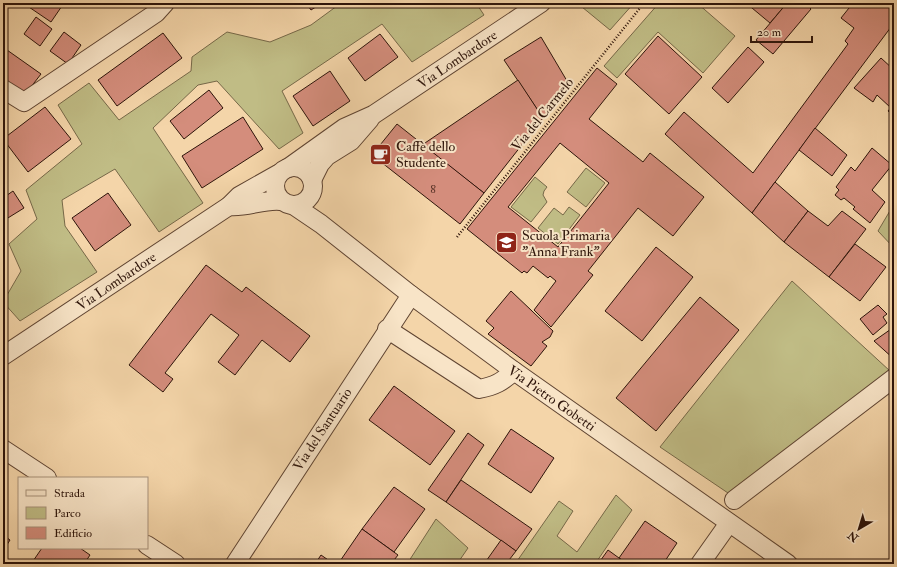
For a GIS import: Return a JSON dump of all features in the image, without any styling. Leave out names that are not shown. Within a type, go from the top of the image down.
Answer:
[{"type":"street","points":[[3,89],[24,102],[156,13],[165,3]]},
{"type":"street","name":"Via Lombardore","points":[[3,356],[229,206],[239,196],[283,171],[344,128],[373,115],[541,3]]},
{"type":"street","name":"Via Lombardore","points":[[312,187],[320,164],[327,156],[350,141],[373,115]]},
{"type":"street","points":[[312,187],[303,203],[287,203],[277,195],[274,188],[275,181],[283,171],[295,167],[307,172],[312,187],[321,224]]},
{"type":"street","name":"Via Lombardore","points":[[229,206],[240,207],[256,202],[287,203]]},
{"type":"street","name":"Via Pietro Gobetti","points":[[287,203],[321,224],[411,295],[514,371],[788,564]]},
{"type":"street","name":"Via del Santuario","points":[[235,564],[387,329],[411,295]]},
{"type":"street","points":[[387,329],[406,343],[479,389],[492,386],[505,380],[514,371]]},
{"type":"street","points":[[734,500],[894,378]]},
{"type":"street","points":[[3,449],[45,477]]},
{"type":"street","points":[[700,564],[729,523]]},
{"type":"street","points":[[148,546],[176,564]]},
{"type":"path","name":"Via del Carmelo","points":[[456,237],[644,3]]},
{"type":"green space","points":[[341,3],[476,3],[484,15],[412,62],[382,24],[282,91],[303,133],[279,149],[217,81],[198,85],[153,128],[203,203],[159,232],[115,169],[62,200],[65,226],[97,272],[20,321],[3,302],[21,271],[9,244],[37,219],[26,190],[82,144],[58,105],[89,83],[119,120],[191,71],[192,57],[227,32],[270,42],[311,25]]},
{"type":"green space","points":[[587,3],[634,3],[610,30],[582,7]]},
{"type":"green space","points":[[659,3],[697,3],[735,36],[703,73],[658,32],[617,78],[604,66]]},
{"type":"green space","points":[[586,168],[605,183],[586,207],[567,192]]},
{"type":"green space","points":[[535,177],[547,187],[543,195],[547,202],[531,222],[511,207]]},
{"type":"green space","points":[[894,204],[894,248],[878,231]]},
{"type":"green space","points":[[569,207],[580,215],[558,244],[538,228],[554,208],[563,215]]},
{"type":"green space","points":[[792,281],[890,371],[728,493],[660,447]]},
{"type":"green space","points":[[616,495],[632,510],[595,564],[515,564],[559,501],[573,511],[557,536],[577,552]]},
{"type":"green space","points":[[436,519],[468,548],[457,564],[407,564]]},
{"type":"building","points":[[23,3],[64,3],[51,22]]},
{"type":"building","points":[[306,3],[322,3],[311,10]]},
{"type":"building","points":[[746,3],[787,3],[770,23]]},
{"type":"building","points":[[787,3],[811,3],[808,6],[811,9],[773,54],[756,40]]},
{"type":"building","points":[[853,3],[894,3],[894,23],[752,213],[665,134],[684,112],[753,173],[848,44],[845,41],[854,28],[841,18]]},
{"type":"building","points":[[36,17],[52,29],[40,46],[24,34]]},
{"type":"building","points":[[64,32],[81,45],[68,64],[50,51]]},
{"type":"building","points":[[163,33],[182,58],[117,106],[98,80]]},
{"type":"building","points":[[380,34],[398,57],[365,81],[348,58]]},
{"type":"building","points":[[658,36],[702,77],[669,114],[625,74]]},
{"type":"building","points":[[541,37],[570,86],[543,118],[504,60]]},
{"type":"building","points":[[748,47],[764,62],[728,103],[712,88]]},
{"type":"building","points":[[7,50],[41,74],[27,92],[20,92],[3,83],[3,55]]},
{"type":"building","points":[[881,58],[894,70],[894,104],[891,108],[877,95],[873,102],[854,88]]},
{"type":"building","points":[[597,68],[617,84],[589,119],[643,162],[650,153],[704,197],[673,236],[638,208],[588,271],[593,275],[551,327],[534,310],[556,281],[550,276],[548,278],[533,266],[527,273],[524,271],[522,273],[467,229]],"holes":[[[560,143],[609,183],[558,247],[508,207]]]},
{"type":"building","points":[[330,71],[350,101],[313,126],[293,96]]},
{"type":"building","points":[[518,80],[543,118],[484,193],[422,145]]},
{"type":"building","points":[[209,90],[223,108],[184,139],[170,121]]},
{"type":"building","points":[[894,104],[894,116],[888,111]]},
{"type":"building","points":[[45,107],[71,139],[28,172],[3,139]]},
{"type":"building","points":[[243,117],[263,149],[202,188],[182,156]]},
{"type":"building","points":[[397,124],[484,193],[460,224],[372,155]]},
{"type":"building","points":[[815,128],[847,155],[832,176],[799,150]]},
{"type":"building","points":[[872,148],[892,165],[872,190],[885,202],[870,223],[853,209],[855,207],[844,198],[841,200],[835,195],[839,190],[836,187],[851,167],[855,171]]},
{"type":"building","points":[[775,182],[808,211],[784,242],[752,213]]},
{"type":"building","points":[[13,191],[24,208],[3,221],[3,198]]},
{"type":"building","points":[[108,193],[131,225],[95,251],[72,218]]},
{"type":"building","points":[[808,211],[828,226],[842,211],[866,229],[829,277],[784,242]]},
{"type":"building","points":[[855,244],[886,267],[860,301],[829,277]]},
{"type":"building","points":[[656,247],[693,277],[642,341],[605,311]]},
{"type":"building","points":[[206,265],[242,292],[246,287],[310,336],[290,362],[262,340],[235,375],[218,362],[239,335],[211,314],[165,373],[173,379],[163,392],[129,365]]},
{"type":"building","points":[[511,291],[553,331],[550,337],[542,342],[547,346],[531,366],[488,334],[494,328],[486,321]]},
{"type":"building","points":[[700,297],[739,330],[656,431],[616,398]]},
{"type":"building","points":[[878,305],[887,314],[883,317],[887,323],[873,335],[860,319]]},
{"type":"building","points":[[894,327],[894,359],[874,341]]},
{"type":"building","points":[[394,386],[455,431],[430,465],[369,420]]},
{"type":"building","points":[[511,429],[554,458],[531,493],[488,464]]},
{"type":"building","points":[[468,433],[484,445],[446,502],[428,490]]},
{"type":"building","points":[[461,480],[532,529],[516,551],[446,502]]},
{"type":"building","points":[[394,487],[425,509],[394,552],[362,529]]},
{"type":"building","points":[[645,521],[677,543],[663,564],[628,564],[619,558]]},
{"type":"building","points":[[362,529],[398,555],[391,564],[338,564]]},
{"type":"building","points":[[3,535],[10,540],[3,551]]},
{"type":"building","points":[[501,540],[516,551],[506,564],[484,564]]},
{"type":"building","points":[[41,549],[81,549],[90,555],[84,564],[31,564]]},
{"type":"building","points":[[608,550],[619,558],[628,564],[598,564]]},
{"type":"building","points":[[321,555],[334,564],[315,564]]},
{"type":"place","name":"Caffè dello Studente","points":[[381,154]]},
{"type":"place","name":"Scuola Primaria \"Anna Frank\"","points":[[506,243]]}]
